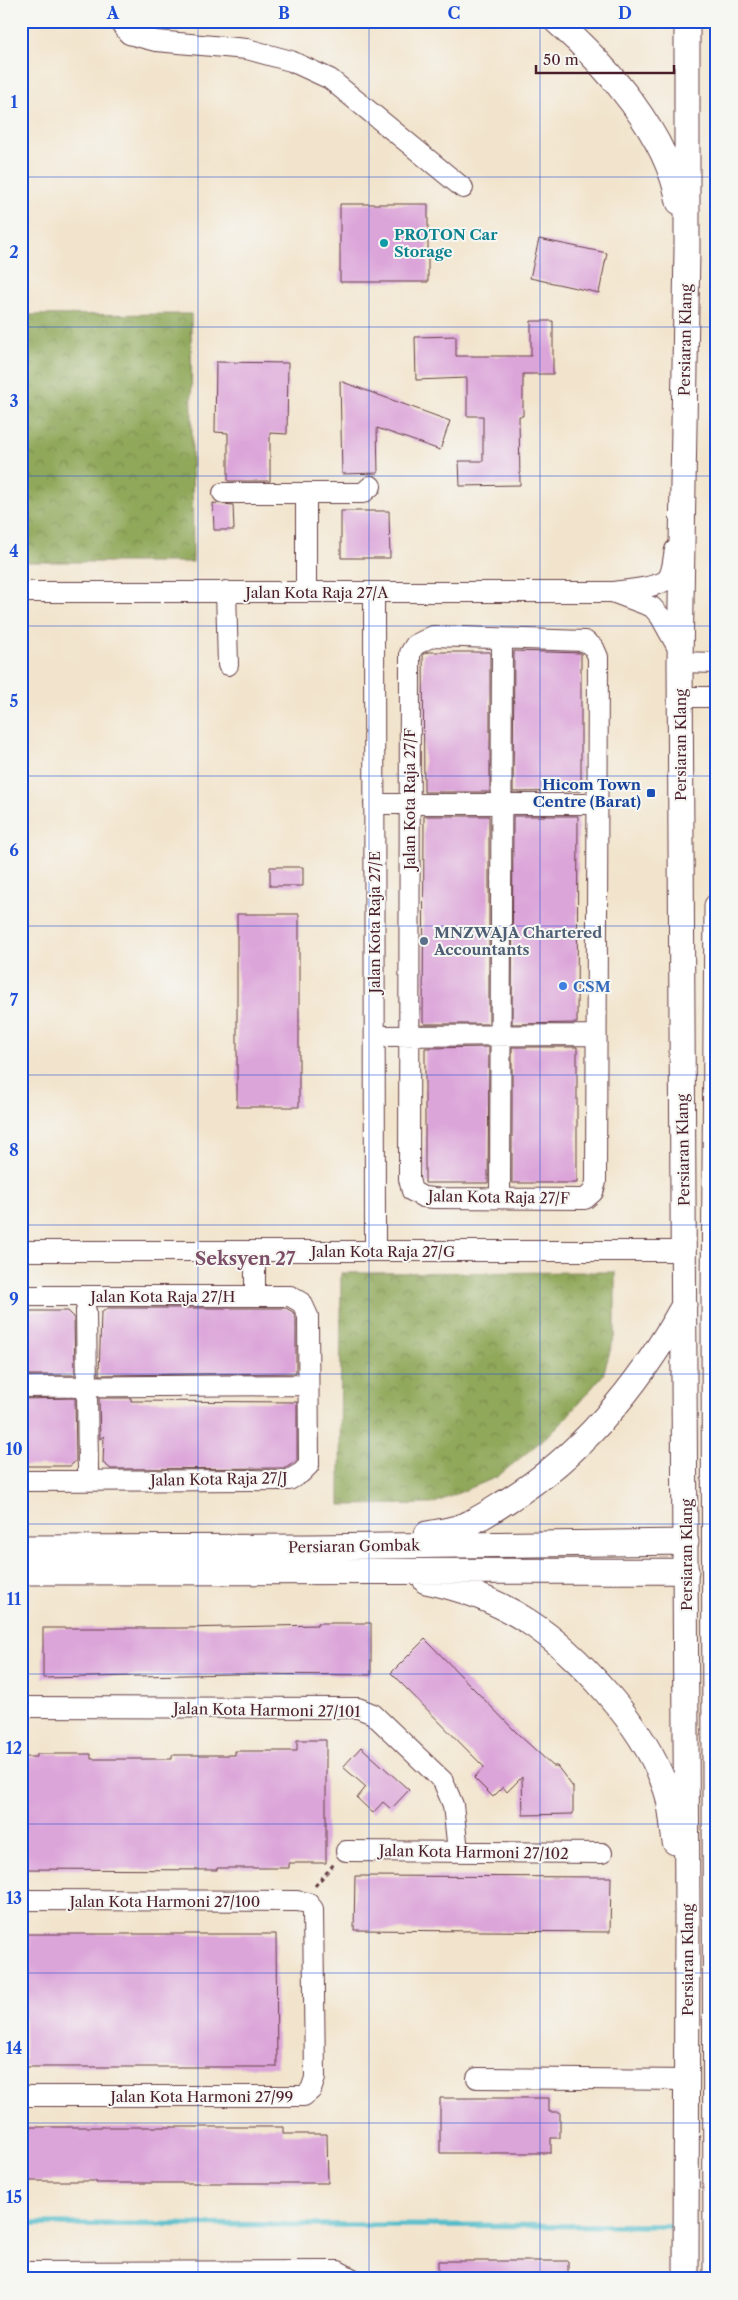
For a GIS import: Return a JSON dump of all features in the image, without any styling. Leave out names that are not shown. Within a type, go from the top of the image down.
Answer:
[{"type":"main road","points":[[556,21],[604,69],[654,138],[664,156],[676,188],[687,249]]},
{"type":"main road","name":"Persiaran Klang","points":[[686,2279],[686,1542],[680,657],[687,249],[687,21]]},
{"type":"main road","name":"Persiaran Klang","points":[[716,2279],[715,1307],[717,906]]},
{"type":"main road","points":[[375,1545],[458,1528],[481,1517],[546,1475],[578,1447],[605,1419],[650,1362],[685,1303]]},
{"type":"main road","name":"Persiaran Gombak","points":[[21,1548],[686,1542]]},
{"type":"main road","points":[[374,1570],[453,1586],[489,1600],[522,1616],[549,1635],[584,1667],[620,1708],[651,1754],[660,1773],[667,1792],[687,1911]]},
{"type":"main road","name":"Persiaran Gombak","points":[[21,1572],[374,1570],[686,1572]]},
{"type":"street","points":[[128,25],[156,42],[247,49],[291,61],[330,79],[463,188]]},
{"type":"street","points":[[223,493],[306,495],[363,493],[371,486]]},
{"type":"street","points":[[306,495],[306,592]]},
{"type":"street","name":"Jalan Kota Raja 27/A","points":[[21,592],[612,592],[655,585],[666,580],[670,574],[682,517]]},
{"type":"street","points":[[226,591],[228,665]]},
{"type":"street","name":"Jalan Kota Raja 27/E","points":[[374,592],[375,1251]]},
{"type":"street","name":"Jalan Kota Raja 27/A","points":[[612,592],[652,608],[660,616],[680,657]]},
{"type":"street","name":"Jalan Kota Raja 27/F","points":[[433,636],[585,641],[594,648],[598,657],[596,1182],[593,1192],[585,1199],[434,1198],[423,1197],[412,1191],[409,1179],[409,804],[410,653],[415,645],[433,636]]},
{"type":"street","points":[[500,1197],[502,638]]},
{"type":"street","points":[[680,657],[717,663]]},
{"type":"street","points":[[680,697],[717,697]]},
{"type":"street","points":[[374,804],[598,804]]},
{"type":"street","points":[[375,1036],[596,1035]]},
{"type":"street","points":[[255,1251],[255,1296]]},
{"type":"street","name":"Jalan Kota Raja 27/G","points":[[21,1252],[684,1251]]},
{"type":"street","name":"Jalan Kota Raja 27/H","points":[[21,1296],[290,1296],[302,1303]]},
{"type":"street","name":"Jalan Kota Raja 27/J","points":[[21,1481],[289,1480],[301,1474],[308,1465],[308,1316],[302,1303]]},
{"type":"street","points":[[86,1311],[88,1469]]},
{"type":"street","points":[[21,1387],[308,1385]]},
{"type":"street","name":"Jalan Kota Harmoni 27/101","points":[[21,1707],[358,1708],[373,1714],[442,1781],[453,1804],[458,1851]]},
{"type":"street","name":"Jalan Kota Harmoni 27/102","points":[[346,1851],[602,1853]]},
{"type":"street","name":"Jalan Kota Harmoni 27/100","points":[[21,1900],[308,1902]]},
{"type":"street","name":"Jalan Kota Harmoni 27/99","points":[[21,2096],[304,2096],[311,2090],[315,2078],[313,1909],[308,1902]]},
{"type":"street","points":[[477,2078],[687,2080]]},
{"type":"street","points":[[21,2272],[115,2275],[338,2271],[353,2279]]},
{"type":"path","points":[[308,1902],[312,1889],[346,1851]]},
{"type":"green space","points":[[191,314],[193,562],[21,562],[21,315]]},
{"type":"green space","points":[[615,1272],[615,1334],[603,1375],[557,1428],[497,1477],[432,1504],[340,1505],[341,1273]]},
{"type":"building","name":"PROTON Car Storage","points":[[340,204],[428,204],[428,282],[340,282]]},
{"type":"building","name":"PROTON Car Storage","points":[[539,239],[607,253],[599,293],[530,278]]},
{"type":"building","points":[[531,321],[553,321],[553,374],[523,374],[523,416],[519,416],[520,485],[460,486],[459,461],[483,461],[483,416],[467,416],[467,378],[416,380],[415,337],[456,336],[456,356],[531,356]]},
{"type":"building","points":[[216,362],[288,363],[287,434],[270,433],[270,481],[228,481],[228,433],[215,432]]},
{"type":"building","points":[[340,381],[450,421],[440,450],[377,428],[378,473],[342,474]]},
{"type":"building","points":[[213,503],[233,505],[234,530],[214,530]]},
{"type":"building","points":[[341,511],[389,511],[390,558],[341,558]]},
{"type":"building","points":[[514,651],[581,653],[581,791],[513,792]]},
{"type":"building","points":[[428,652],[490,652],[490,792],[424,792],[423,654]]},
{"type":"building","points":[[424,816],[489,816],[489,1024],[425,1024],[423,1021]]},
{"type":"building","points":[[513,816],[578,816],[577,1023],[512,1024]]},
{"type":"building","points":[[270,867],[303,867],[303,886],[270,886]]},
{"type":"building","points":[[237,914],[299,914],[299,1107],[237,1107]]},
{"type":"building","points":[[489,1047],[488,1183],[425,1183],[425,1048]]},
{"type":"building","points":[[512,1047],[577,1047],[577,1183],[512,1183]]},
{"type":"building","points":[[108,1308],[286,1308],[293,1312],[296,1319],[296,1373],[99,1375],[101,1313]]},
{"type":"building","points":[[21,1311],[68,1311],[74,1317],[75,1375],[21,1375]]},
{"type":"building","points":[[75,1398],[76,1461],[70,1466],[21,1466],[21,1399]]},
{"type":"building","points":[[99,1398],[131,1398],[131,1401],[297,1402],[297,1460],[286,1468],[111,1469],[103,1463],[104,1436],[100,1439]]},
{"type":"building","points":[[317,1623],[371,1623],[371,1675],[234,1674],[43,1678],[43,1628],[184,1628],[317,1625]]},
{"type":"building","points":[[425,1639],[518,1734],[553,1766],[557,1766],[573,1787],[573,1814],[523,1815],[522,1777],[507,1792],[503,1787],[493,1797],[474,1778],[484,1767],[391,1673]]},
{"type":"building","points":[[297,1740],[326,1740],[326,1863],[289,1863],[289,1868],[217,1868],[217,1870],[21,1869],[21,1757],[37,1757],[37,1754],[91,1754],[91,1759],[172,1759],[172,1755],[235,1755],[235,1751],[297,1751]]},
{"type":"building","points":[[361,1747],[409,1790],[391,1809],[383,1802],[373,1813],[357,1798],[366,1787],[343,1767]]},
{"type":"building","points":[[355,1876],[611,1877],[610,1932],[354,1930]]},
{"type":"building","points":[[24,1934],[276,1934],[277,2067],[25,2067]]},
{"type":"building","points":[[440,2098],[549,2098],[549,2112],[560,2112],[560,2138],[551,2138],[551,2153],[440,2153]]},
{"type":"building","points":[[23,2127],[283,2127],[283,2134],[327,2134],[328,2183],[96,2183],[96,2181],[23,2181]]},
{"type":"building","points":[[438,2261],[568,2261],[568,2279],[438,2279]]},
{"type":"waterway","points":[[21,2224],[676,2226]]},
{"type":"place","name":"PROTON Car Storage","points":[[384,243]]},
{"type":"place","name":"Hicom Town Centre (Barat)","points":[[651,793]]},
{"type":"place","name":"MNZWAJA Chartered Accountants","points":[[424,941]]},
{"type":"place","name":"CSM","points":[[563,986]]},
{"type":"district","name":"Seksyen 27","points":[[245,1259]]}]
